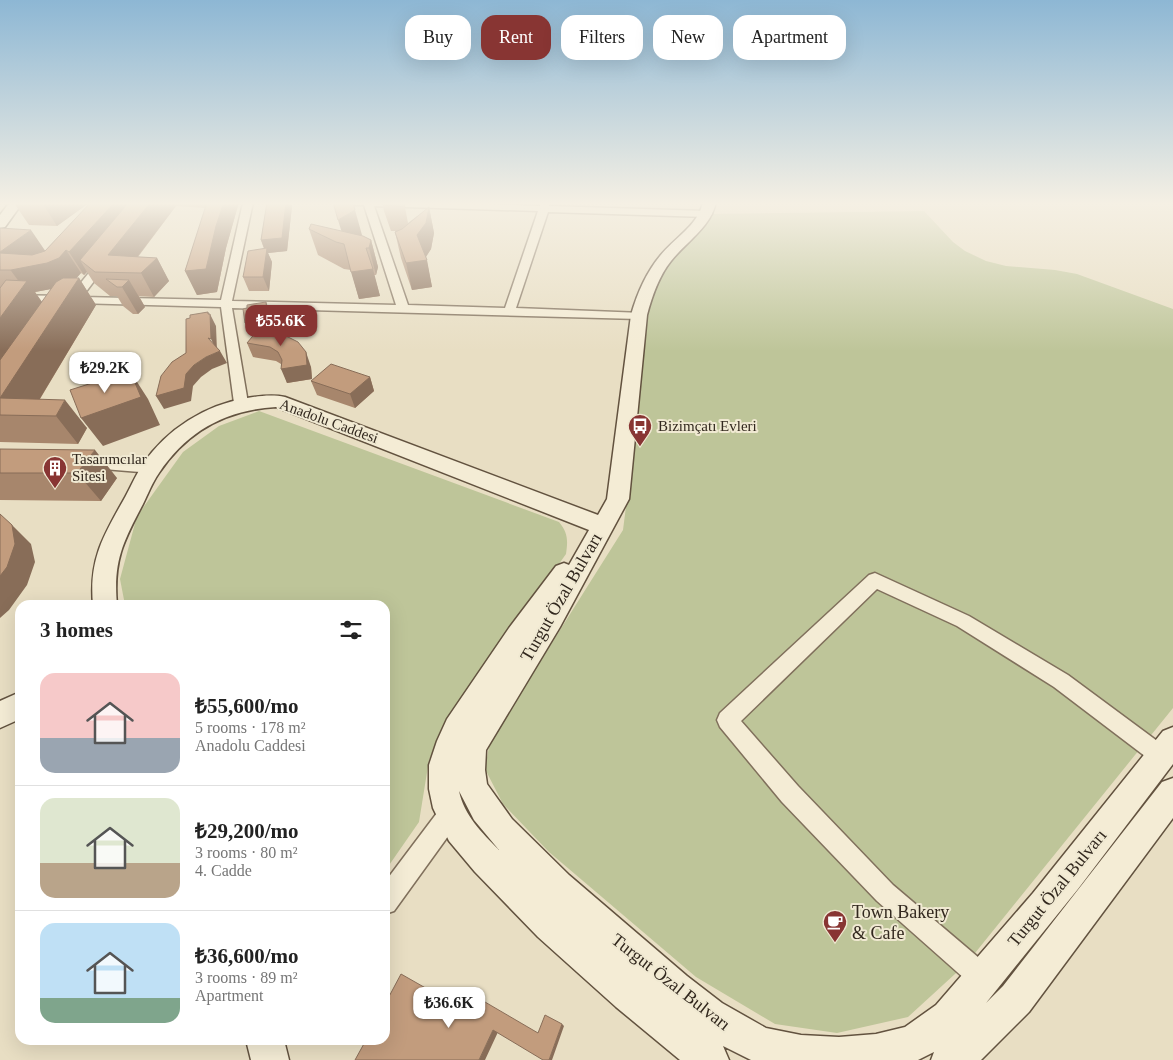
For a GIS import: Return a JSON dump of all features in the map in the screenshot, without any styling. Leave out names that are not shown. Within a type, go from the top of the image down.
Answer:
[{"type":"street","points":[[61,316],[112,251]]},
{"type":"street","points":[[237,251],[226,304],[241,403]]},
{"type":"street","points":[[384,251],[403,309]]},
{"type":"street","points":[[509,312],[530,251]]},
{"type":"street","name":"Turgut Özal Bulvarı","points":[[671,251],[664,260],[643,299],[639,316],[618,499],[551,619],[473,746],[470,769],[475,792],[486,812],[561,891],[676,989],[729,1029],[748,1040],[766,1047],[810,1057],[841,1059],[874,1055],[900,1049],[926,1037],[940,1026],[983,978],[1049,900],[1167,748]]},
{"type":"street","points":[[0,298],[639,316]]},
{"type":"street","name":"Anadolu Caddesi","points":[[105,600],[107,562],[114,535],[152,468],[170,445],[186,430],[223,409],[241,403],[278,401],[602,526]]},
{"type":"street","points":[[66,462],[152,468]]},
{"type":"street","name":"Turgut Özal Bulvarı","points":[[602,526],[535,610],[457,729],[447,752],[444,767],[444,785],[451,813],[488,862],[544,921],[636,1002],[710,1060]]},
{"type":"street","points":[[983,978],[885,893],[790,794],[727,720],[875,580],[963,621],[1167,748]]},
{"type":"street","points":[[0,715],[15,708]]},
{"type":"street","name":"Turgut Özal Bulvarı","points":[[950,1060],[973,1043],[1016,999],[1173,793]]},
{"type":"street","points":[[390,895],[451,813]]},
{"type":"green space","points":[[676,251],[966,251],[986,261],[1006,266],[1055,270],[1077,274],[1173,309],[1173,708],[967,963],[908,1017],[837,1033],[775,1024],[696,977],[549,852],[503,804],[485,769],[490,741],[623,530],[629,483],[639,315],[655,276]]},
{"type":"green space","points":[[259,411],[559,522],[566,533],[566,554],[446,723],[429,760],[419,822],[390,864],[390,600],[124,600],[120,579],[137,516],[183,452],[219,426]]},
{"type":"building","points":[[43,251],[65,251],[59,258],[47,263],[11,270],[0,270],[0,253],[32,255]]},
{"type":"building","points":[[87,251],[111,251],[108,255],[157,258],[141,273],[95,272],[80,260]]},
{"type":"building","points":[[191,251],[210,251],[206,269],[185,271]]},
{"type":"building","points":[[248,251],[267,251],[263,277],[243,277]]},
{"type":"building","points":[[346,251],[367,251],[373,269],[351,272]]},
{"type":"building","points":[[402,251],[424,251],[427,260],[406,263]]},
{"type":"building","points":[[63,278],[79,278],[0,398],[0,360],[56,282]]},
{"type":"building","points":[[106,279],[129,280],[122,287],[117,287]]},
{"type":"building","points":[[6,280],[27,281],[0,318],[0,288]]},
{"type":"building","points":[[266,302],[268,322],[267,319],[263,323],[248,326],[248,322],[245,323],[243,309],[247,308],[247,305]]},
{"type":"building","points":[[208,312],[210,314],[211,339],[208,338],[220,351],[194,365],[186,374],[184,388],[156,396],[161,376],[172,362],[186,353],[186,319],[190,318],[190,315]]},
{"type":"building","points":[[267,319],[268,332],[284,335],[298,342],[306,352],[307,365],[281,369],[282,360],[278,352],[270,347],[247,343]]},
{"type":"building","points":[[331,364],[370,377],[350,394],[311,381]]},
{"type":"building","points":[[130,371],[141,397],[81,418],[70,390]]},
{"type":"building","points":[[0,398],[65,400],[56,416],[0,415]]},
{"type":"building","points":[[0,449],[95,450],[77,473],[0,473]]},
{"type":"building","points":[[0,514],[12,525],[15,544],[7,567],[0,576]]},
{"type":"building","points":[[401,974],[466,1011],[473,995],[538,1033],[545,1015],[562,1024],[549,1060],[543,1060],[493,1030],[479,1060],[355,1060],[363,1045],[390,1045],[390,995]]},
{"type":"place","name":"Bizimçatı Evleri","points":[[640,447]]},
{"type":"place","name":"Tasarımcılar Sitesi","points":[[55,489]]},
{"type":"place","name":"Town Bakery & Cafe","points":[[835,943]]}]
